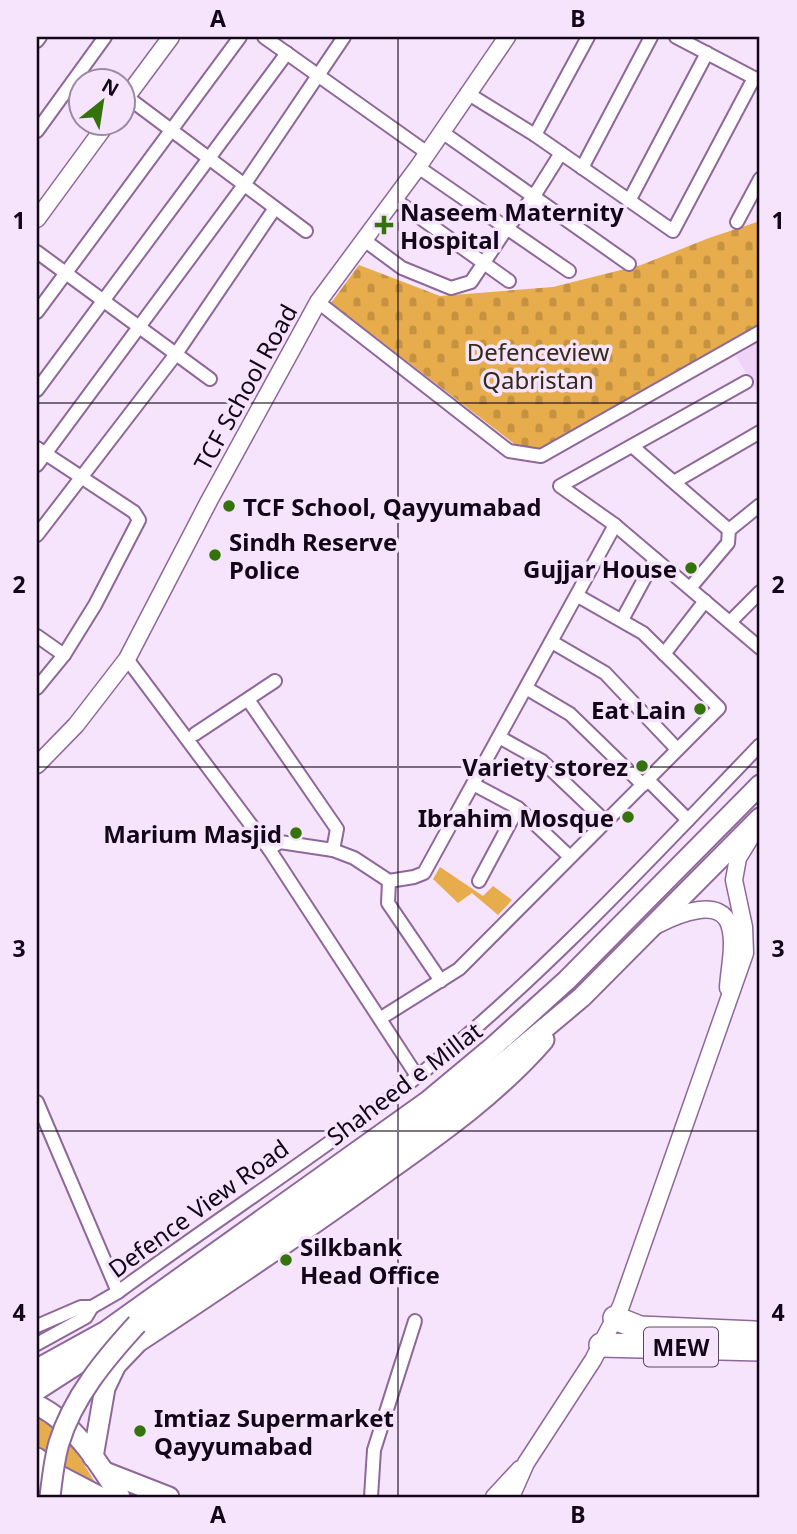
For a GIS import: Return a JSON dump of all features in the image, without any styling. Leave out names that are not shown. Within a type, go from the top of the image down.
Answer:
[{"type":"highway","name":"MEW","points":[[615,1318],[640,1328],[760,1333]]},
{"type":"highway","name":"MEW","points":[[601,1345],[760,1349]]},
{"type":"main road","name":"Shaheed e Millat","points":[[37,1369],[106,1331],[428,1101],[567,980],[760,785]]},
{"type":"main road","name":"Shaheed e Millat","points":[[37,1390],[201,1284],[439,1113],[582,997],[760,819]]},
{"type":"main road","points":[[99,1464],[105,1388],[116,1365],[138,1342],[330,1213],[447,1128],[527,1060],[582,997]]},
{"type":"main road","points":[[50,1497],[60,1441],[76,1406],[104,1360],[137,1324]]},
{"type":"main road","points":[[37,1405],[53,1413],[99,1464],[120,1497]]},
{"type":"main road","points":[[37,1458],[56,1474],[100,1497]]},
{"type":"main road","points":[[99,1464],[169,1497]]},
{"type":"main road","points":[[37,1478],[67,1497]]},
{"type":"street","points":[[37,41],[40,37]]},
{"type":"street","points":[[37,131],[105,37]]},
{"type":"street","points":[[136,85],[171,37]]},
{"type":"street","points":[[37,312],[240,37]]},
{"type":"street","points":[[264,37],[285,46],[319,76],[388,125],[507,228],[569,271]]},
{"type":"street","points":[[37,465],[41,451],[140,327],[244,184],[344,37]]},
{"type":"street","name":"TCF School Road","points":[[37,765],[76,725],[127,659],[209,500],[318,302],[442,132],[507,37]]},
{"type":"street","points":[[535,135],[588,37]]},
{"type":"street","points":[[582,168],[651,37]]},
{"type":"street","points":[[467,93],[535,135],[673,231],[757,79],[678,37]]},
{"type":"street","points":[[37,390],[209,158],[285,46]]},
{"type":"street","points":[[629,201],[707,53]]},
{"type":"street","points":[[136,107],[171,130],[306,231]]},
{"type":"street","points":[[442,132],[629,264]]},
{"type":"street","points":[[37,219],[98,136]]},
{"type":"street","points":[[364,240],[402,268],[452,288],[471,282],[507,228],[534,196],[561,153]]},
{"type":"street","points":[[737,222],[760,179]]},
{"type":"street","points":[[394,198],[509,281]]},
{"type":"street","points":[[37,536],[176,354],[275,208]]},
{"type":"street","points":[[37,253],[210,379]]},
{"type":"street","points":[[318,302],[509,451],[541,456],[760,332]]},
{"type":"street","points":[[746,382],[560,486],[615,525],[760,648]]},
{"type":"street","points":[[674,482],[760,432]]},
{"type":"street","points":[[632,446],[729,530]]},
{"type":"street","points":[[37,688],[64,654],[95,605],[139,520],[134,512],[41,451]]},
{"type":"street","points":[[690,588],[728,543],[729,530],[760,505]]},
{"type":"street","points":[[269,849],[280,842],[332,850],[354,858],[388,881],[424,873],[615,525]]},
{"type":"street","points":[[622,620],[655,559]]},
{"type":"street","points":[[730,622],[760,592]]},
{"type":"street","points":[[381,1018],[459,969],[719,708],[643,633],[578,596]]},
{"type":"street","points":[[664,654],[705,601]]},
{"type":"street","points":[[37,636],[64,654]]},
{"type":"street","points":[[552,642],[605,673],[677,749]]},
{"type":"street","points":[[127,659],[269,849],[417,1076]]},
{"type":"street","points":[[195,734],[275,681]]},
{"type":"street","points":[[526,688],[570,714],[688,820]]},
{"type":"street","points":[[251,704],[337,829],[332,850]]},
{"type":"street","points":[[499,737],[542,761],[606,822]]},
{"type":"street","name":"Defence View Road","points":[[37,1326],[80,1307],[92,1307],[118,1293],[417,1076],[550,960],[760,745]]},
{"type":"street","points":[[473,784],[518,808],[570,857]]},
{"type":"street","points":[[480,881],[518,808]]},
{"type":"street","points":[[511,1497],[526,1463],[601,1345],[615,1318],[654,1214],[745,953],[744,927],[734,880],[738,858],[760,819]]},
{"type":"street","points":[[388,881],[388,903],[441,981]]},
{"type":"street","points":[[651,928],[691,911],[718,912],[727,919],[731,928],[732,946],[727,1001]]},
{"type":"street","points":[[37,1102],[118,1293]]},
{"type":"street","name":"Defence View Road","points":[[37,1344],[86,1317],[92,1307]]},
{"type":"street","points":[[371,1497],[374,1450],[415,1321]]},
{"type":"street","points":[[61,1330],[71,1350]]},
{"type":"street","points":[[494,1497],[526,1463]]},
{"type":"shaded area","points":[[760,341],[760,397],[736,356]]},
{"type":"green space","name":"Defenceview Qabristan","points":[[760,221],[760,326],[539,452],[525,452],[331,303],[359,265],[440,296],[553,287],[641,265]]},
{"type":"green space","points":[[440,867],[483,896],[493,886],[512,900],[498,915],[472,893],[458,903],[433,879]]},
{"type":"green space","points":[[37,1414],[74,1448],[104,1497],[37,1497]]},
{"type":"place","name":"Naseem Maternity Hospital","points":[[384,225]]},
{"type":"place","name":"TCF School, Qayyumabad","points":[[229,506]]},
{"type":"place","name":"Sindh Reserve Police","points":[[215,555]]},
{"type":"place","name":"Gujjar House","points":[[691,568]]},
{"type":"place","name":"Eat Lain","points":[[700,709]]},
{"type":"place","name":"Variety storez","points":[[642,766]]},
{"type":"place","name":"Ibrahim Mosque","points":[[628,817]]},
{"type":"place","name":"Marium Masjid","points":[[296,833]]},
{"type":"place","name":"Silkbank Head Office","points":[[286,1260]]},
{"type":"place","name":"Imtiaz Supermarket Qayyumabad","points":[[140,1431]]}]
